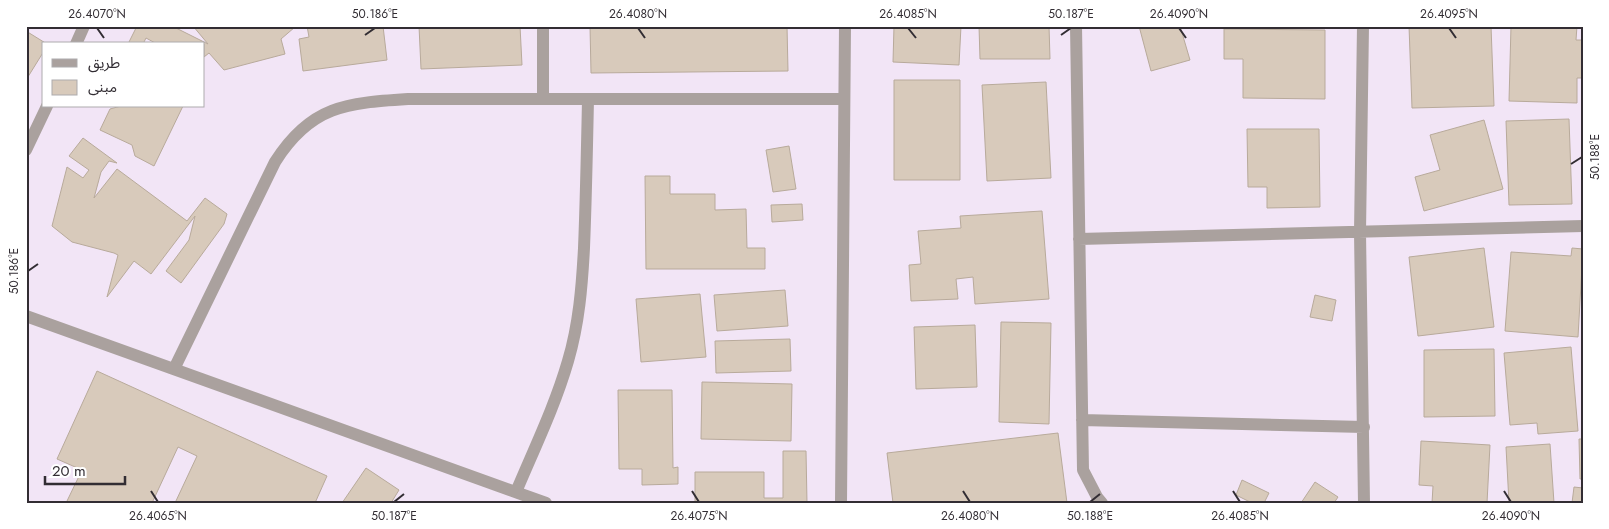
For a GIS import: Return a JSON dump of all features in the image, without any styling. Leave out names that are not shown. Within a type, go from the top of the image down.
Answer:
[{"type":"street","points":[[77,42],[84,26]]},
{"type":"street","points":[[543,26],[543,99]]},
{"type":"street","points":[[841,503],[845,26]]},
{"type":"street","points":[[1076,26],[1083,470],[1102,503]]},
{"type":"street","points":[[1363,26],[1360,232],[1364,503]]},
{"type":"street","points":[[174,369],[275,162],[286,145],[299,131],[315,118],[332,110],[351,104],[409,99],[844,99]]},
{"type":"street","points":[[516,492],[568,361],[578,317],[582,290],[585,226],[588,100]]},
{"type":"street","points":[[26,150],[46,108]]},
{"type":"street","points":[[1079,239],[1583,226]]},
{"type":"street","points":[[26,316],[546,503]]},
{"type":"street","points":[[1082,420],[1364,427]]},
{"type":"building","points":[[137,26],[172,26],[204,42],[153,42],[146,38],[144,42],[129,42]]},
{"type":"building","points":[[193,26],[295,27],[281,39],[285,54],[224,70],[209,53],[205,56],[205,42],[208,44]]},
{"type":"building","points":[[307,26],[383,26],[387,60],[303,71],[299,39],[309,37]]},
{"type":"building","points":[[419,26],[520,26],[522,65],[421,69]]},
{"type":"building","points":[[590,26],[787,26],[788,71],[591,73]]},
{"type":"building","points":[[894,26],[961,26],[959,65],[893,62]]},
{"type":"building","points":[[979,26],[1049,26],[1050,59],[980,59]]},
{"type":"building","points":[[1139,26],[1180,26],[1190,60],[1151,71]]},
{"type":"building","points":[[1409,26],[1491,26],[1494,106],[1412,108]]},
{"type":"building","points":[[1511,26],[1577,26],[1576,40],[1583,40],[1583,78],[1577,78],[1577,103],[1509,101]]},
{"type":"building","points":[[1224,29],[1325,30],[1325,99],[1243,98],[1243,59],[1224,59]]},
{"type":"building","points":[[26,31],[44,42],[42,42],[42,54],[26,80]]},
{"type":"building","points":[[894,80],[960,80],[960,180],[894,180]]},
{"type":"building","points":[[1046,82],[1051,178],[987,181],[982,85]]},
{"type":"building","points":[[182,108],[154,166],[135,156],[132,145],[100,130],[110,109]]},
{"type":"building","points":[[1569,119],[1572,204],[1509,205],[1506,121]]},
{"type":"building","points":[[1484,120],[1503,189],[1424,211],[1415,177],[1440,170],[1430,135]]},
{"type":"building","points":[[1247,129],[1319,129],[1320,207],[1267,208],[1267,187],[1248,187]]},
{"type":"building","points":[[83,138],[117,163],[109,161],[101,172],[94,198],[117,169],[187,221],[205,198],[227,214],[224,224],[181,283],[166,271],[189,240],[195,216],[151,274],[134,261],[107,297],[118,255],[72,242],[52,226],[67,167],[83,178],[89,170],[69,156]]},
{"type":"building","points":[[789,146],[796,189],[773,192],[766,150]]},
{"type":"building","points":[[645,176],[670,176],[670,194],[715,194],[715,210],[746,209],[747,248],[765,248],[765,269],[646,269]]},
{"type":"building","points":[[802,204],[803,220],[772,222],[771,205]]},
{"type":"building","points":[[1042,211],[1049,299],[975,304],[973,277],[956,279],[958,299],[911,301],[909,265],[921,264],[918,231],[961,228],[960,216]]},
{"type":"building","points":[[1484,248],[1494,327],[1418,336],[1409,257]]},
{"type":"building","points":[[1572,248],[1583,249],[1578,337],[1505,331],[1511,252],[1571,256]]},
{"type":"building","points":[[785,290],[788,326],[717,331],[714,295]]},
{"type":"building","points":[[700,294],[706,357],[641,362],[636,299]]},
{"type":"building","points":[[1315,295],[1336,300],[1332,321],[1310,317]]},
{"type":"building","points":[[1001,322],[1051,323],[1049,424],[999,422]]},
{"type":"building","points":[[975,325],[977,387],[916,389],[914,327]]},
{"type":"building","points":[[790,339],[791,371],[716,373],[715,341]]},
{"type":"building","points":[[1571,347],[1578,431],[1538,434],[1537,423],[1510,425],[1504,353]]},
{"type":"building","points":[[1494,349],[1495,416],[1424,417],[1424,350]]},
{"type":"building","points":[[97,371],[327,476],[315,503],[175,503],[197,456],[178,447],[152,503],[72,503],[67,501],[82,470],[57,459]]},
{"type":"building","points":[[702,382],[792,384],[791,441],[701,439]]},
{"type":"building","points":[[618,390],[672,390],[673,468],[678,467],[678,484],[642,485],[642,469],[619,469]]},
{"type":"building","points":[[1058,433],[1067,503],[893,503],[887,453]]},
{"type":"building","points":[[1579,439],[1583,439],[1583,479],[1580,479]]},
{"type":"building","points":[[1421,441],[1490,445],[1487,503],[1432,503],[1433,486],[1419,485]]},
{"type":"building","points":[[1550,444],[1554,503],[1509,503],[1506,447]]},
{"type":"building","points":[[783,451],[806,451],[807,503],[695,503],[695,472],[764,472],[764,498],[783,498]]},
{"type":"building","points":[[366,468],[399,490],[391,503],[342,503]]},
{"type":"building","points":[[1242,480],[1269,493],[1264,503],[1252,503],[1236,495]]},
{"type":"building","points":[[1315,482],[1338,497],[1334,503],[1301,503]]},
{"type":"building","points":[[1574,487],[1583,488],[1583,503],[1572,503]]}]
